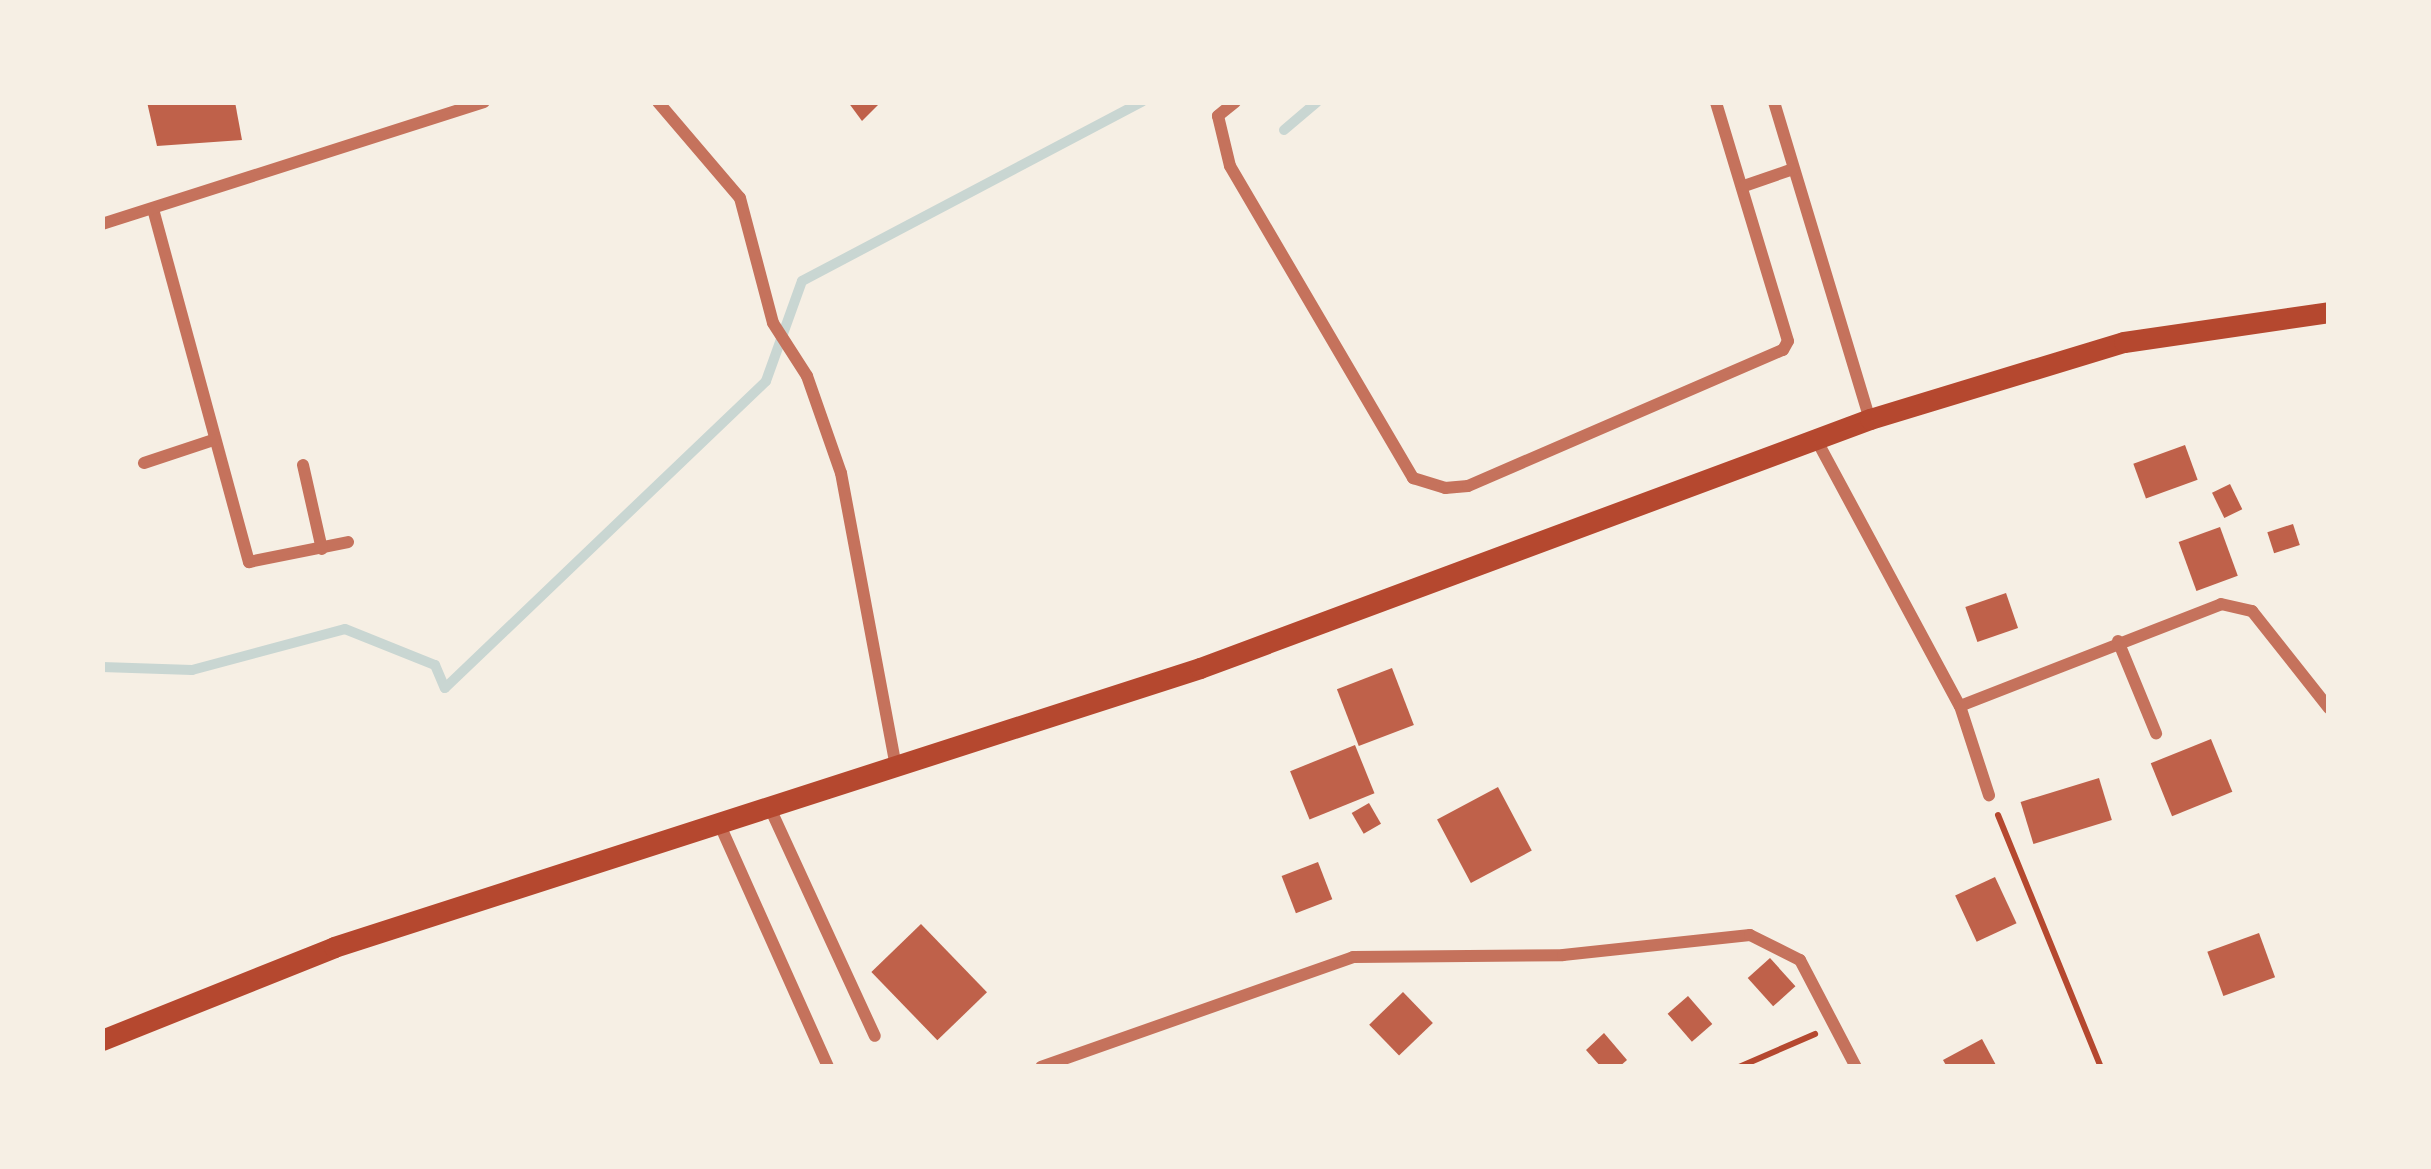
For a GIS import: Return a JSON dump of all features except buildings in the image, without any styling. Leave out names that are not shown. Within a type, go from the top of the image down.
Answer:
[{"type":"main road","points":[[102,1040],[334,947],[1200,668],[1870,419],[2124,343],[2329,312]]},
{"type":"street","points":[[102,224],[484,102]]},
{"type":"street","points":[[658,102],[740,198],[773,323],[808,376],[841,472],[896,766]]},
{"type":"street","points":[[1235,102],[1218,116],[1230,166],[1413,478],[1429,487],[1468,486],[1783,350],[1788,341],[1716,102]]},
{"type":"street","points":[[1774,102],[1870,419]]},
{"type":"street","points":[[1744,186],[1793,169]]},
{"type":"street","points":[[153,209],[249,562],[348,542]]},
{"type":"street","points":[[1816,439],[1960,706],[1989,795]]},
{"type":"street","points":[[143,463],[213,440]]},
{"type":"street","points":[[302,465],[322,549]]},
{"type":"street","points":[[1960,706],[2221,604],[2252,611],[2329,708]]},
{"type":"street","points":[[2118,641],[2156,733]]},
{"type":"street","points":[[770,806],[874,1036]]},
{"type":"street","points":[[718,823],[828,1067]]},
{"type":"street","points":[[1041,1067],[1353,957],[1563,956],[1750,935],[1800,960],[1856,1067]]},
{"type":"path","points":[[1989,795],[2101,1067]]},
{"type":"path","points":[[1739,1067],[1834,1026]]},
{"type":"waterway","points":[[102,667],[192,670],[345,629],[435,665],[445,688],[766,381],[802,281],[1142,102]]},
{"type":"waterway","points":[[1284,130],[1317,102]]}]
